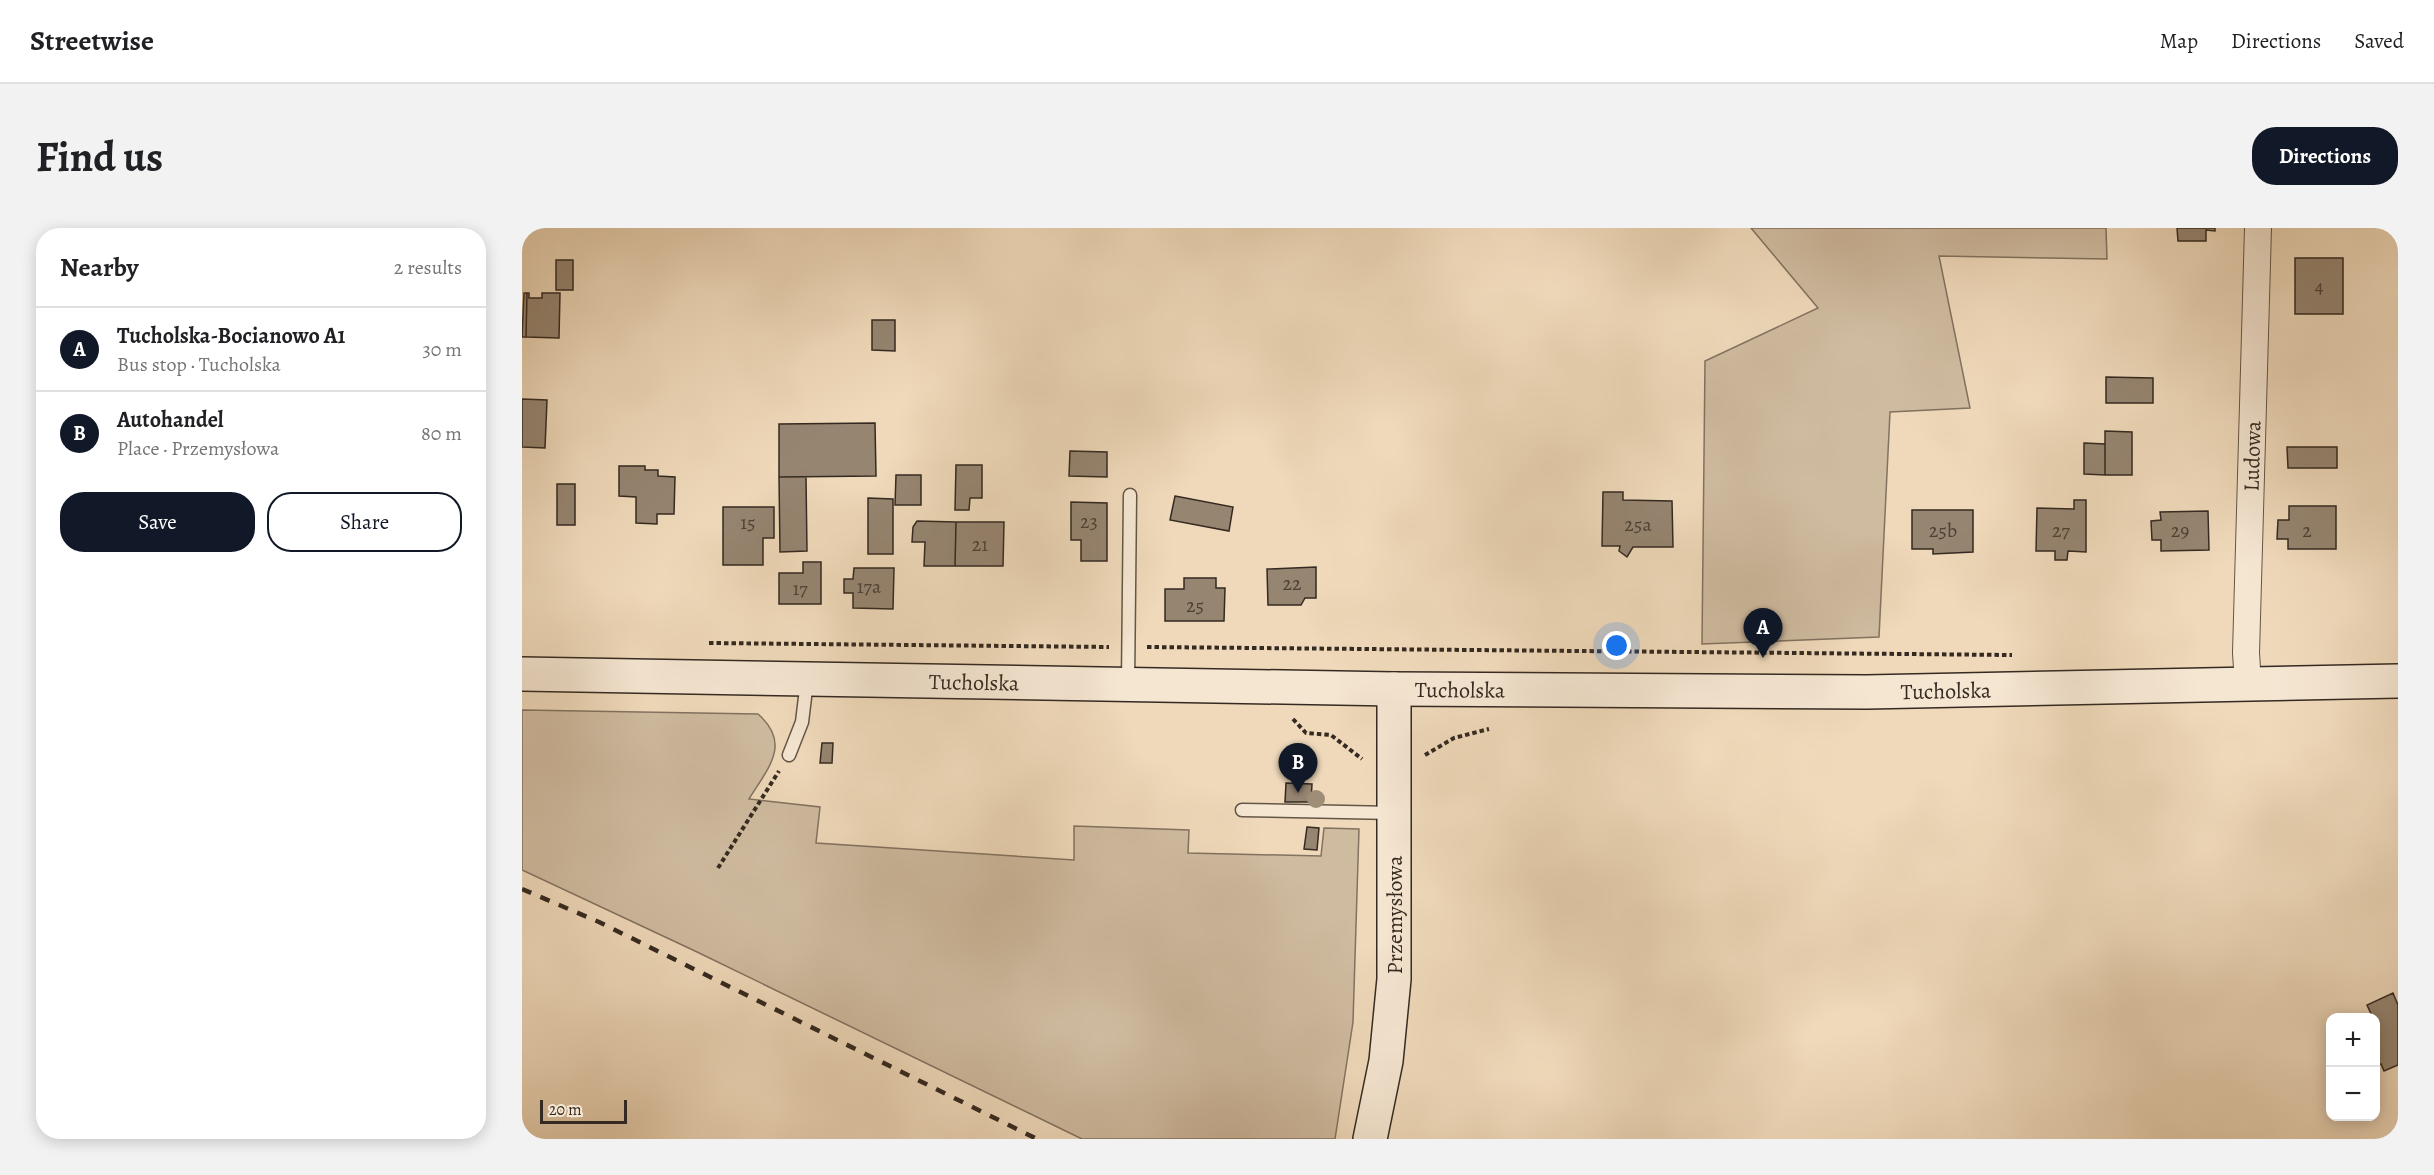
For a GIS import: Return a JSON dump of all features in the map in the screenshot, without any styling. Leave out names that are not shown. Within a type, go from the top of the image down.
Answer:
[{"type":"main road","name":"Tucholska","points":[[522,674],[1394,689],[1867,692],[2398,681]]},
{"type":"main road","name":"Przemysłowa","points":[[1370,1139],[1386,1061],[1392,1015],[1395,942],[1379,812],[1394,689]]},
{"type":"street","name":"Ludowa","points":[[2248,684],[2246,653],[2258,228]]},
{"type":"lane","points":[[1128,684],[1130,495]]},
{"type":"lane","points":[[789,755],[802,722],[807,678]]},
{"type":"lane","points":[[1242,810],[1379,812]]},
{"type":"path","points":[[704,643],[2022,655]]},
{"type":"path","points":[[1293,719],[1306,733],[1331,735],[1362,758],[1379,812]]},
{"type":"path","points":[[1419,759],[1454,738],[1489,729]]},
{"type":"path","points":[[718,868],[789,755]]},
{"type":"shaded area","points":[[1751,228],[2106,228],[2107,259],[1939,256],[1970,408],[1890,412],[1879,637],[1702,644],[1705,361],[1818,308]]},
{"type":"shaded area","points":[[522,710],[758,714],[774,736],[775,746],[769,766],[749,799],[820,807],[816,843],[1074,860],[1074,826],[1189,830],[1188,853],[1321,856],[1324,828],[1359,829],[1353,1022],[1335,1139],[1082,1139],[695,951],[522,870]]},
{"type":"building","points":[[2177,228],[2215,228],[2215,231],[2206,230],[2206,241],[2178,241]]},
{"type":"building","points":[[2295,258],[2343,258],[2343,314],[2295,314]]},
{"type":"building","points":[[556,260],[573,260],[573,290],[556,290]]},
{"type":"building","points":[[524,293],[527,293],[526,337],[522,337]]},
{"type":"building","points":[[527,293],[529,293],[529,298],[542,298],[542,293],[560,293],[559,338],[526,337]]},
{"type":"building","points":[[872,320],[895,320],[895,351],[872,350]]},
{"type":"building","points":[[2106,377],[2153,378],[2153,403],[2106,403]]},
{"type":"building","points":[[522,399],[547,400],[545,448],[522,447]]},
{"type":"building","points":[[875,423],[876,476],[779,477],[779,424]]},
{"type":"building","points":[[2105,431],[2132,432],[2132,475],[2105,475]]},
{"type":"building","points":[[2084,443],[2105,444],[2105,475],[2084,474]]},
{"type":"building","points":[[2287,447],[2337,447],[2337,468],[2288,468]]},
{"type":"building","points":[[1070,451],[1107,452],[1107,477],[1069,476]]},
{"type":"building","points":[[956,465],[982,465],[982,498],[970,498],[969,510],[955,510]]},
{"type":"building","points":[[619,466],[645,466],[645,470],[658,470],[658,476],[675,477],[674,514],[657,514],[657,524],[636,523],[636,497],[619,496]]},
{"type":"building","points":[[896,475],[921,475],[921,505],[895,505]]},
{"type":"building","points":[[779,477],[806,477],[807,551],[780,552]]},
{"type":"building","points":[[557,484],[575,484],[575,525],[557,525]]},
{"type":"building","points":[[1603,492],[1623,492],[1623,500],[1672,501],[1673,547],[1633,547],[1627,557],[1619,551],[1620,546],[1602,546]]},
{"type":"building","points":[[1175,496],[1233,507],[1229,531],[1170,520]]},
{"type":"building","points":[[868,498],[893,499],[893,554],[868,554]]},
{"type":"building","points":[[2074,500],[2086,500],[2086,552],[2068,551],[2067,560],[2055,560],[2055,551],[2036,551],[2037,508],[2074,509]]},
{"type":"building","points":[[1071,502],[1107,503],[1107,561],[1081,561],[1081,540],[1071,540]]},
{"type":"building","points":[[2289,506],[2336,506],[2336,549],[2288,549],[2288,539],[2277,539],[2278,520],[2289,520]]},
{"type":"building","points":[[723,507],[774,507],[774,538],[763,538],[763,565],[723,565]]},
{"type":"building","points":[[1912,510],[1973,510],[1973,552],[1933,554],[1933,549],[1912,549]]},
{"type":"building","points":[[2208,511],[2209,550],[2161,551],[2161,540],[2152,540],[2151,521],[2161,520],[2160,512]]},
{"type":"building","points":[[917,521],[956,522],[955,566],[924,566],[925,542],[912,542],[913,527]]},
{"type":"building","points":[[956,522],[1004,522],[1003,566],[955,566]]},
{"type":"building","points":[[803,562],[821,562],[821,604],[779,604],[779,573],[803,573]]},
{"type":"building","points":[[1316,567],[1316,598],[1305,598],[1301,605],[1268,605],[1267,569]]},
{"type":"building","points":[[854,568],[894,568],[893,609],[853,608],[853,593],[844,593],[844,579],[853,579]]},
{"type":"building","points":[[1184,578],[1216,578],[1216,588],[1225,588],[1224,621],[1165,621],[1165,589],[1184,589]]},
{"type":"building","points":[[822,743],[833,743],[832,763],[820,763]]},
{"type":"building","points":[[1286,783],[1312,784],[1311,802],[1285,802]]},
{"type":"building","points":[[1307,827],[1319,828],[1317,850],[1304,849]]},
{"type":"building","points":[[2393,993],[2398,1005],[2398,1065],[2384,1071],[2380,1064],[2380,1013],[2371,1013],[2367,1005]]},
{"type":"railway","points":[[522,889],[599,922],[1037,1139]]},
{"type":"place","name":"Tucholska-Bocianowo A1","points":[[1763,658]]},
{"type":"place","name":"Autohandel","points":[[1298,793]]}]
